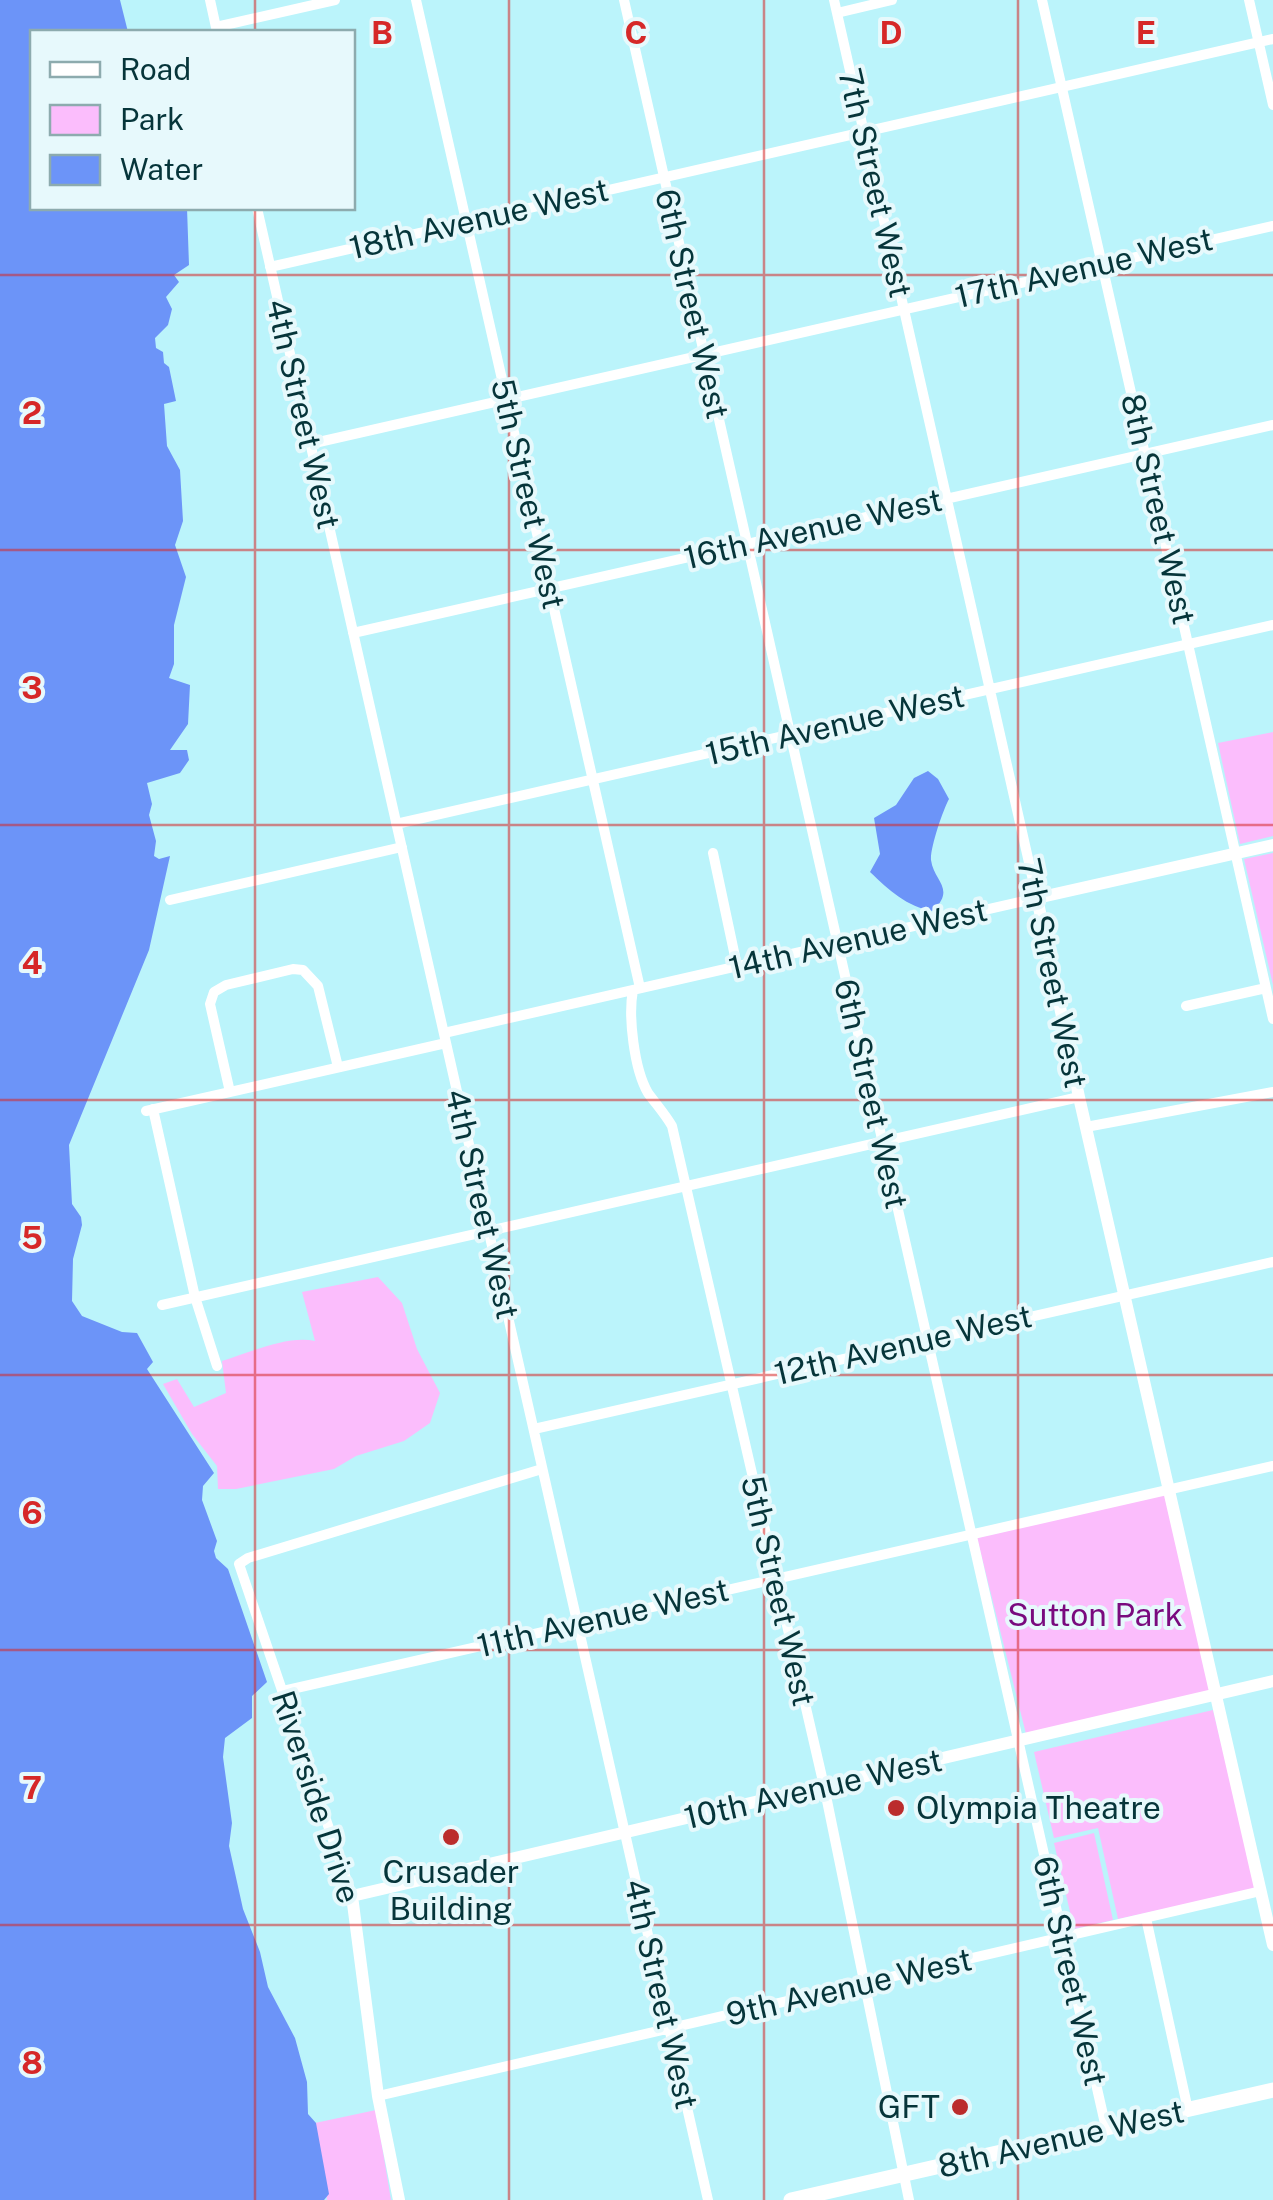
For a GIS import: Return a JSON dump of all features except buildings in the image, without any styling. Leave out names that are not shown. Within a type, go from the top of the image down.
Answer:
[{"type":"main road","name":"8th Avenue West","points":[[791,2200],[1273,2090]]},
{"type":"street","points":[[210,0],[216,30],[335,0]]},
{"type":"street","name":"5th Street West","points":[[416,0],[636,989],[628,1012],[642,1076],[648,1092],[672,1126],[824,1786],[909,2200]]},
{"type":"street","name":"6th Street West","points":[[624,0],[1106,2128]]},
{"type":"street","name":"7th Street West","points":[[834,0],[1038,898],[1078,1097],[1273,1945]]},
{"type":"street","points":[[837,12],[892,0]]},
{"type":"street","name":"8th Street West","points":[[1042,0],[1273,1018]]},
{"type":"street","points":[[1249,0],[1273,105]]},
{"type":"street","name":"18th Avenue West","points":[[270,266],[1273,39]]},
{"type":"street","name":"4th Street West","points":[[257,210],[708,2200]]},
{"type":"street","name":"17th Avenue West","points":[[310,444],[1273,226]]},
{"type":"street","name":"16th Avenue West","points":[[353,633],[1273,425]]},
{"type":"street","name":"15th Avenue West","points":[[396,824],[1273,626]]},
{"type":"street","name":"14th Avenue West","points":[[195,1298],[150,1110],[338,1068],[636,989],[1273,844]]},
{"type":"street","points":[[170,900],[402,847]]},
{"type":"street","points":[[712,852],[738,966]]},
{"type":"street","points":[[230,1092],[210,1004],[212,996],[226,984],[294,969],[309,974],[318,986],[338,1068]]},
{"type":"street","points":[[1186,1006],[1266,988]]},
{"type":"street","points":[[1086,1127],[1273,1092]]},
{"type":"street","points":[[162,1305],[1078,1097]]},
{"type":"street","name":"12th Avenue West","points":[[534,1429],[1273,1262]]},
{"type":"street","points":[[195,1298],[217,1366]]},
{"type":"street","name":"11th Avenue West","points":[[283,1691],[1273,1466]]},
{"type":"street","name":"Riverside Drive","points":[[399,2200],[378,2096],[352,1896],[239,1564],[248,1558],[542,1469]]},
{"type":"street","name":"10th Avenue West","points":[[352,1896],[1273,1681]]},
{"type":"street","name":"9th Avenue West","points":[[378,2096],[1261,1890]]},
{"type":"street","points":[[1146,1918],[1188,2110]]},
{"type":"green space","points":[[1273,732],[1273,836],[1240,844],[1218,743]]},
{"type":"green space","points":[[1273,853],[1273,985],[1244,859]]},
{"type":"green space","points":[[378,1277],[402,1303],[417,1349],[440,1393],[430,1423],[404,1441],[356,1456],[334,1469],[236,1489],[218,1489],[217,1466],[192,1434],[163,1384],[177,1379],[194,1407],[226,1393],[222,1361],[280,1343],[315,1341],[302,1292]]},
{"type":"green space","name":"Sutton Park","points":[[1166,1494],[1212,1692],[1026,1734],[977,1538]]},
{"type":"green space","points":[[1213,1710],[1257,1889],[1118,1919],[1098,1828],[1054,1838],[1034,1752]]},
{"type":"green space","points":[[1094,1833],[1113,1920],[1074,1929],[1054,1843]]},
{"type":"green space","points":[[376,2110],[391,2200],[327,2200],[315,2123]]},
{"type":"water","points":[[0,0],[120,0],[128,30],[30,30],[30,210],[187,210],[189,265],[174,275],[179,282],[166,297],[172,309],[168,325],[155,338],[156,348],[163,352],[164,363],[169,367],[176,401],[164,404],[167,446],[180,470],[183,521],[175,545],[186,577],[174,625],[174,664],[169,678],[190,685],[188,724],[170,750],[187,750],[189,760],[180,773],[147,783],[156,841],[154,856],[170,856],[149,950],[69,1145],[72,1204],[82,1225],[73,1259],[72,1301],[82,1316],[122,1332],[137,1333],[153,1362],[147,1369],[214,1473],[203,1486],[202,1500],[217,1541],[214,1551],[228,1569],[267,1682],[252,1696],[252,1718],[225,1738],[223,1757],[232,1823],[229,1846],[243,1909],[260,1952],[268,1987],[295,2038],[307,2082],[308,2114],[316,2123],[329,2194],[324,2200],[0,2200]]},
{"type":"water","points":[[928,771],[938,779],[949,799],[931,854],[943,891],[933,911],[907,902],[870,872],[880,854],[874,818],[896,805],[914,778]]},
{"type":"place","name":"Olympia Theatre","points":[[896,1808]]},
{"type":"place","name":"Crusader Building","points":[[451,1837]]},
{"type":"place","name":"GFT","points":[[960,2107]]}]
